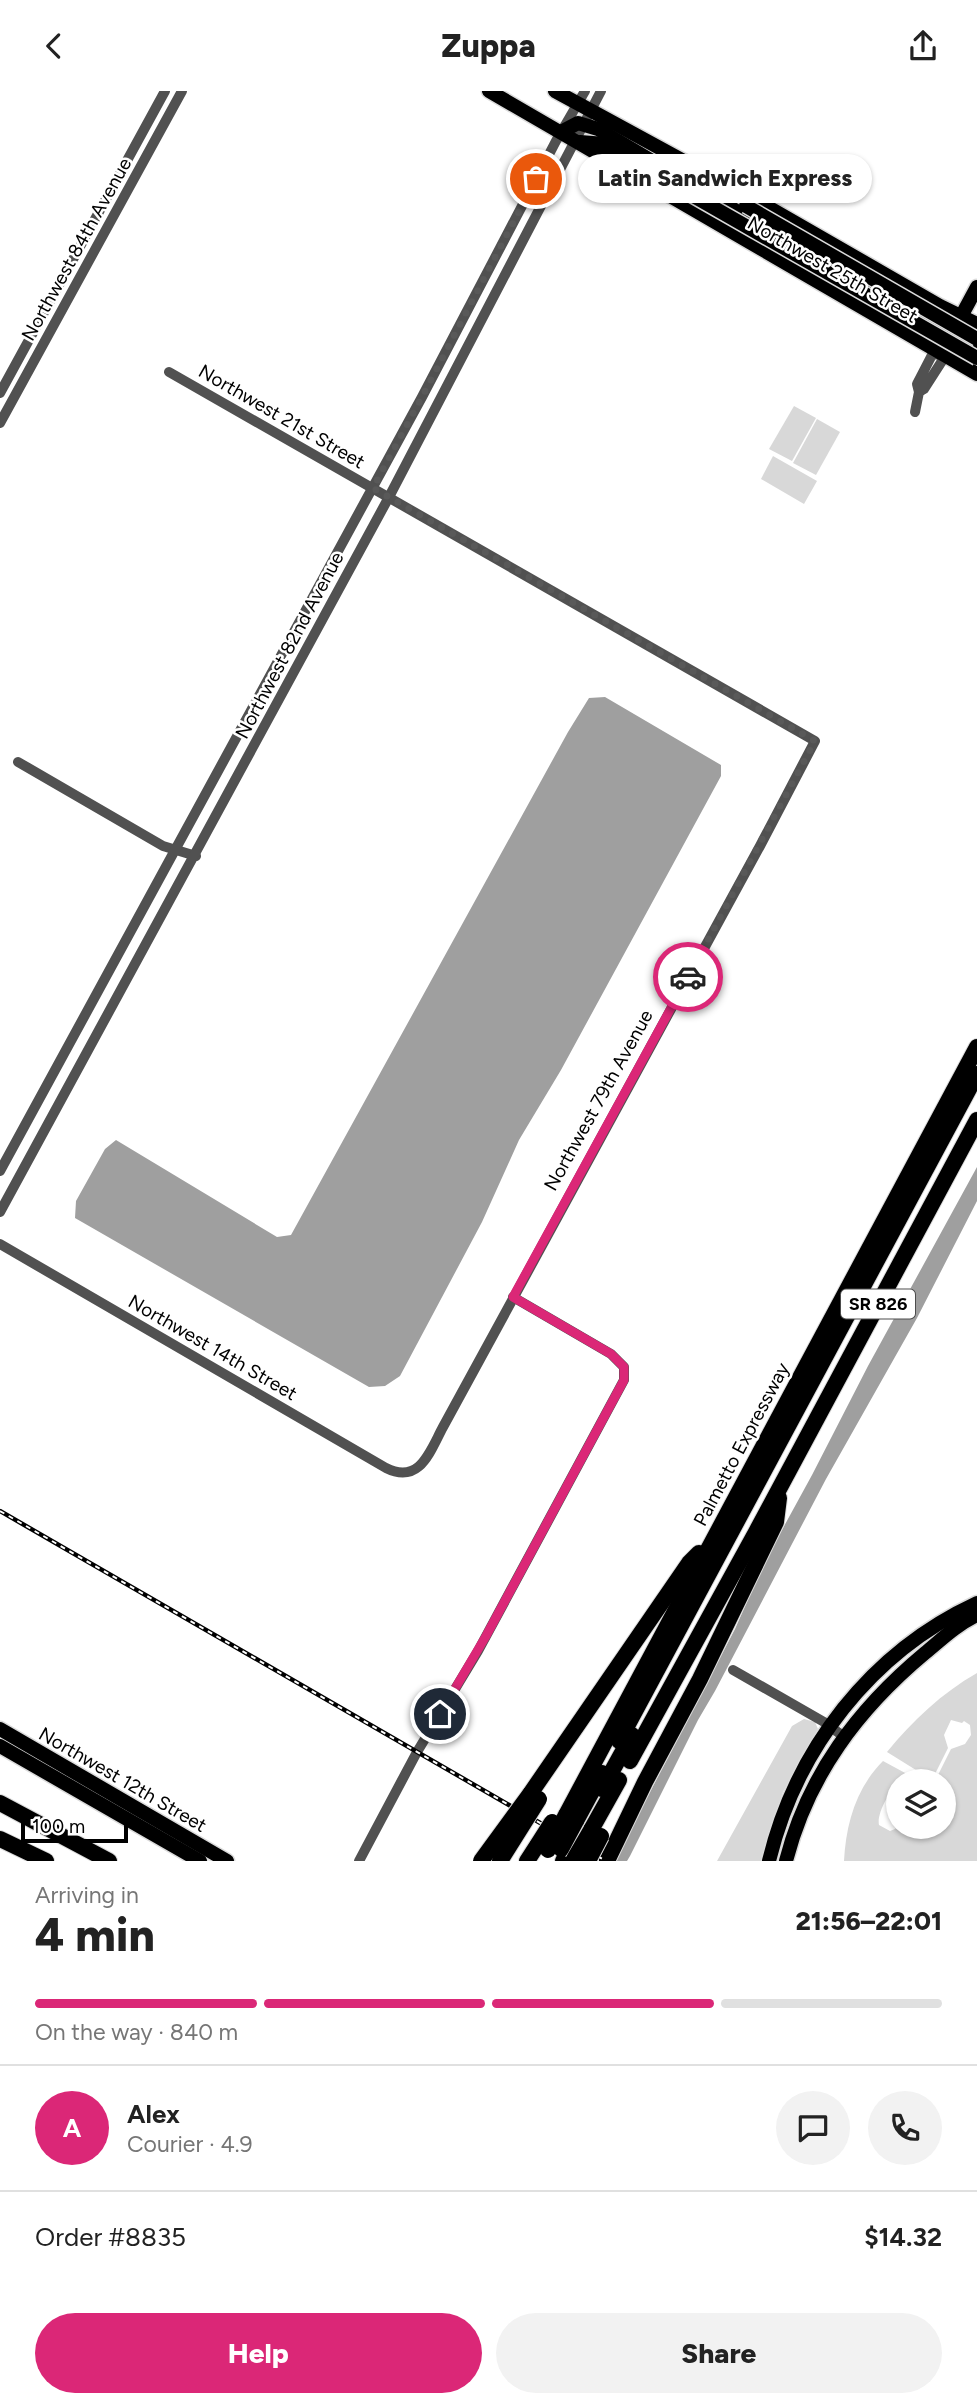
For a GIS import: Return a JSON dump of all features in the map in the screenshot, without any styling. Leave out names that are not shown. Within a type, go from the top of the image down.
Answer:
[{"type":"highway","name":"Palmetto Expressway","points":[[584,1826],[575,1800],[977,1047]]},
{"type":"highway","points":[[588,1861],[584,1826],[977,1074]]},
{"type":"highway","points":[[584,1826],[977,1092]]},
{"type":"highway","name":"SR 826","points":[[555,1857],[584,1826],[624,1770],[977,1120]]},
{"type":"highway","points":[[527,1861],[555,1857],[584,1826],[700,1679],[776,1522],[779,1488]]},
{"type":"highway","points":[[481,1861],[534,1797],[579,1735],[604,1688],[689,1563],[715,1538]]},
{"type":"highway","points":[[0,1791],[19,1813]]},
{"type":"highway","points":[[500,1861],[534,1797]]},
{"type":"highway","points":[[0,1803],[109,1861]]},
{"type":"highway","points":[[584,1826],[607,1861]]},
{"type":"highway","points":[[0,1840],[34,1861]]},
{"type":"highway","points":[[0,1840],[46,1861]]},
{"type":"main road","name":"Northwest 25th Street","points":[[489,91],[977,374]]},
{"type":"main road","name":"Northwest 25th Street","points":[[555,91],[581,97],[591,110],[977,324]]},
{"type":"main road","points":[[591,110],[607,124],[708,184],[977,339]]},
{"type":"main road","points":[[561,132],[572,125],[584,124],[603,131],[688,186],[977,358]]},
{"type":"main road","points":[[576,142],[605,145],[688,186],[695,186],[977,348]]},
{"type":"main road","points":[[688,186],[708,184]]},
{"type":"main road","points":[[941,353],[977,287]]},
{"type":"main road","points":[[769,1861],[792,1791],[815,1747],[830,1726],[866,1682],[894,1656],[925,1633],[977,1603]]},
{"type":"main road","points":[[786,1861],[808,1798],[843,1736],[888,1685],[947,1632],[977,1615]]},
{"type":"main road","points":[[926,1652],[977,1624]]},
{"type":"main road","name":"Northwest 12th Street","points":[[0,1729],[227,1861]]},
{"type":"main road","name":"Northwest 12th Street","points":[[0,1746],[200,1861]]},
{"type":"street","name":"Northwest 82nd Avenue","points":[[0,1212],[389,497],[601,91]]},
{"type":"street","name":"Northwest 84th Avenue","points":[[0,393],[171,92]]},
{"type":"street","name":"Northwest 84th Avenue","points":[[0,423],[171,92]]},
{"type":"street","name":"Northwest 82nd Avenue","points":[[0,1171],[373,488],[581,97]]},
{"type":"street","points":[[473,300],[488,309]]},
{"type":"street","points":[[915,412],[919,392],[917,384],[932,355],[941,353]]},
{"type":"street","name":"Northwest 21st Street","points":[[169,372],[815,741]]},
{"type":"street","name":"Northwest 79th Avenue","points":[[410,1473],[421,1465],[426,1457],[815,741]]},
{"type":"street","points":[[18,762],[163,846],[195,856]]},
{"type":"street","name":"Northwest 14th Street","points":[[0,1244],[386,1468],[397,1473],[410,1473]]},
{"type":"street","points":[[359,1861],[417,1752],[478,1651],[624,1380],[624,1367],[611,1354],[513,1297]]},
{"type":"street","points":[[733,1670],[843,1736]]},
{"type":"shaded area","points":[[794,406],[816,418],[792,461],[769,449]]},
{"type":"shaded area","points":[[817,419],[840,432],[816,475],[793,463]]},
{"type":"shaded area","points":[[773,456],[817,481],[804,504],[761,479]]},
{"type":"shaded area","points":[[605,697],[721,765],[721,776],[561,1070],[519,1140],[482,1222],[400,1376],[385,1386],[369,1387],[75,1218],[76,1201],[105,1149],[116,1140],[277,1237],[291,1235],[568,732],[589,698]]},
{"type":"shaded area","points":[[977,1167],[977,1201],[917,1318],[826,1479],[698,1720],[630,1856],[627,1861],[614,1861],[735,1629],[765,1561]]},
{"type":"shaded area","points":[[977,1673],[977,1861],[844,1861],[854,1807],[866,1783],[883,1761],[898,1769],[886,1769],[886,1799],[880,1813],[879,1825],[886,1829],[886,1839],[956,1839],[956,1769],[941,1769],[951,1749],[965,1744],[971,1735],[970,1725],[964,1721],[962,1723],[951,1720],[944,1735],[948,1748],[938,1769],[914,1769],[887,1752],[928,1708]]},
{"type":"shaded area","points":[[804,1719],[815,1722],[818,1729],[783,1792],[761,1861],[717,1861],[792,1726]]},
{"type":"railway","points":[[0,1511],[606,1861]]},
{"type":"way so far","points":[[536,179],[373,488],[815,741],[688,977]]},
{"type":"place","name":"Latin Sandwich Express","points":[[536,179]]},
{"type":"route","points":[[440,1714],[486,1636],[624,1380],[624,1367],[611,1354],[513,1297],[688,977]]}]
